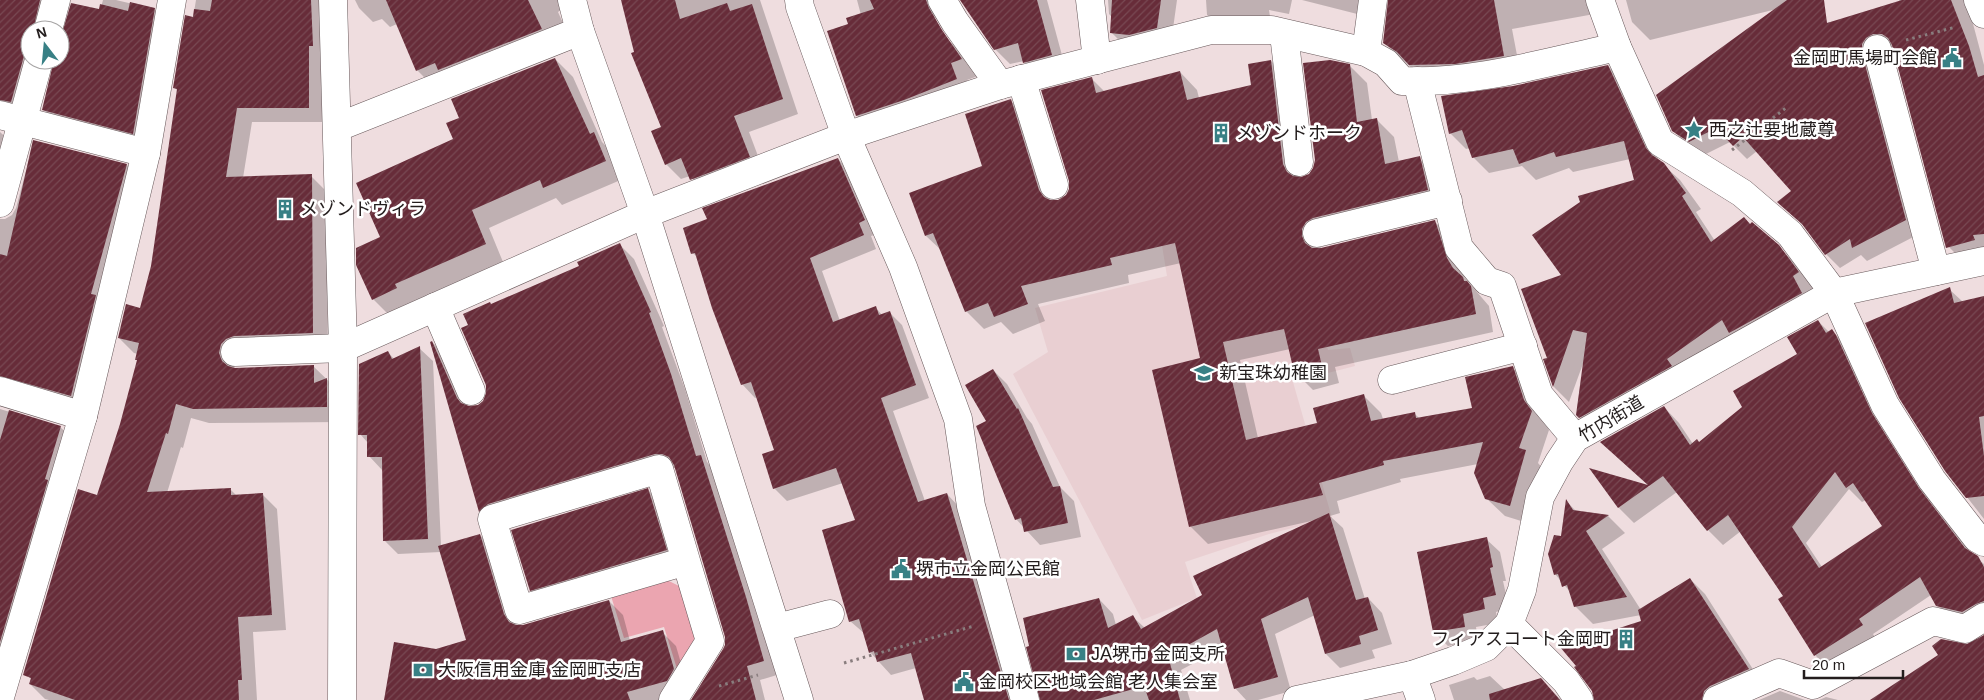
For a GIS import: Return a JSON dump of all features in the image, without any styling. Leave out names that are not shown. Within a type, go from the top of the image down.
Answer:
[{"type":"street","points":[[51,20],[56,0]]},
{"type":"street","points":[[1,699],[83,416],[146,153],[172,0]]},
{"type":"street","points":[[333,0],[343,348],[342,700]]},
{"type":"street","points":[[572,0],[580,31],[645,214],[778,628],[799,700]]},
{"type":"street","points":[[799,0],[846,136],[903,266],[958,419],[971,506],[1025,700]]},
{"type":"street","points":[[942,0],[955,22],[1010,82],[1054,185]]},
{"type":"street","points":[[1090,0],[1097,60]]},
{"type":"street","points":[[1366,52],[1373,0]]},
{"type":"street","points":[[1600,0],[1617,47],[1660,142],[1742,194],[1790,234],[1834,293],[1885,405],[1932,480],[1977,538],[1984,542]]},
{"type":"street","points":[[1978,0],[1984,14]]},
{"type":"street","points":[[235,352],[343,348],[645,214],[846,136],[1010,82],[1211,30],[1272,30],[1366,52],[1386,63],[1402,80],[1418,81],[1477,77],[1617,47]]},
{"type":"street","points":[[338,127],[580,31]]},
{"type":"street","points":[[1284,34],[1299,162]]},
{"type":"street","points":[[1877,49],[1936,271]]},
{"type":"street","points":[[0,203],[11,117],[34,70]]},
{"type":"street","points":[[1418,81],[1459,248],[1488,281],[1502,286],[1539,394],[1575,438]]},
{"type":"street","points":[[11,117],[146,153]]},
{"type":"street","points":[[1317,233],[1448,201]]},
{"type":"street","name":"竹内街道","points":[[1297,700],[1416,688],[1453,661],[1486,646],[1509,624],[1522,590],[1540,497],[1559,462],[1575,438],[1834,293],[1984,261]]},
{"type":"street","points":[[435,307],[471,391]]},
{"type":"street","points":[[1392,380],[1523,346]]},
{"type":"street","points":[[0,391],[83,416]]},
{"type":"street","points":[[674,699],[710,641],[659,468],[492,519],[519,610],[686,561]]},
{"type":"street","points":[[778,628],[830,614]]},
{"type":"street","points":[[1717,700],[1779,673],[1813,684],[1933,621],[1965,630],[1984,617]]},
{"type":"street","points":[[1509,624],[1566,681],[1579,700]]},
{"type":"path","points":[[1877,49],[1957,26]]},
{"type":"path","points":[[1706,170],[1787,106]]},
{"type":"path","points":[[844,663],[1002,618]]},
{"type":"path","points":[[674,699],[789,667]]},
{"type":"shaded area","points":[[1156,209],[1313,295],[1328,350],[1350,348],[1355,366],[1293,382],[1332,518],[1269,534],[1185,562],[1197,598],[1142,620],[1013,374],[1048,352],[1035,308],[1167,276]]},
{"type":"shaded area","points":[[667,580],[681,587],[697,641],[678,672],[664,627],[624,638],[611,596]]},
{"type":"building","points":[[0,0],[40,0],[35,20],[20,20],[20,70],[11,102],[0,100]]},
{"type":"building","points":[[212,0],[311,0],[313,46],[309,46],[309,108],[237,108],[226,177],[312,174],[313,333],[234,336],[226,339],[221,344],[219,353],[222,361],[228,366],[235,368],[314,365],[314,383],[327,378],[327,407],[193,409],[176,404],[168,434],[166,433],[147,492],[231,488],[231,495],[263,493],[272,615],[238,617],[242,680],[238,680],[239,700],[75,700],[29,684],[31,678],[23,675],[78,489],[97,495],[120,424],[137,360],[135,360],[139,343],[118,338],[126,304],[140,308],[151,266],[177,89],[173,88],[185,15],[193,17],[194,9],[210,11]]},
{"type":"building","points":[[386,0],[528,0],[542,29],[438,70],[435,63],[416,71]]},
{"type":"building","points":[[621,0],[675,0],[680,19],[727,3],[730,11],[752,4],[783,99],[734,116],[750,157],[690,180],[681,158],[665,165],[651,131],[661,127],[631,53],[634,52]]},
{"type":"building","points":[[870,0],[926,0],[942,30],[962,59],[951,63],[957,79],[856,116],[827,31],[848,24],[846,18],[874,9]]},
{"type":"building","points":[[960,0],[1037,0],[1052,55],[1023,63],[1018,43],[994,50]]},
{"type":"building","points":[[1112,0],[1161,0],[1157,28],[1129,35],[1110,33]]},
{"type":"building","points":[[1388,0],[1494,0],[1504,56],[1455,64],[1409,65],[1397,52],[1383,43]]},
{"type":"building","points":[[1787,0],[1824,0],[1827,23],[1902,0],[1951,0],[1969,46],[1978,77],[1984,75],[1984,234],[1973,235],[1975,240],[1946,248],[1892,45],[1888,38],[1882,34],[1873,34],[1866,38],[1862,44],[1862,53],[1906,220],[1852,248],[1850,239],[1825,255],[1802,224],[1777,202],[1791,191],[1743,137],[1733,146],[1716,128],[1689,142],[1672,131],[1656,95]]},
{"type":"building","points":[[130,2],[155,8],[133,134],[42,110],[52,70],[70,70],[70,20],[66,20],[71,3],[99,9],[100,4],[128,11]]},
{"type":"building","points":[[555,58],[590,134],[594,132],[606,161],[543,188],[540,180],[472,210],[486,244],[395,284],[397,288],[372,300],[356,265],[356,248],[380,237],[356,183],[453,139],[446,123],[459,118],[451,99]]},
{"type":"building","points":[[1271,60],[1283,164],[1287,172],[1293,176],[1301,177],[1309,174],[1315,160],[1303,63],[1330,60],[1350,64],[1357,122],[1377,118],[1385,164],[1420,156],[1428,190],[1313,218],[1306,222],[1302,229],[1305,243],[1312,248],[1321,248],[1435,220],[1447,258],[1453,268],[1463,277],[1464,281],[1467,281],[1471,286],[1476,314],[1318,349],[1322,366],[1294,372],[1284,329],[1223,342],[1246,440],[1317,423],[1313,408],[1364,394],[1371,421],[1415,412],[1416,418],[1472,408],[1465,377],[1513,366],[1524,400],[1532,411],[1519,448],[1526,450],[1510,506],[1485,499],[1474,473],[1483,442],[1383,461],[1384,465],[1319,483],[1323,495],[1189,527],[1152,370],[1200,358],[1175,243],[1110,258],[1112,265],[1021,286],[1028,304],[994,317],[988,303],[965,312],[933,233],[925,236],[909,193],[982,166],[965,114],[1011,99],[1039,190],[1044,197],[1050,200],[1058,200],[1066,195],[1069,189],[1069,181],[1041,90],[1092,77],[1096,93],[1180,71],[1187,100],[1251,85],[1248,64]]},
{"type":"building","points":[[1608,65],[1646,148],[1652,155],[1664,163],[1686,193],[1682,196],[1711,242],[1744,217],[1750,224],[1752,222],[1779,245],[1799,272],[1793,276],[1802,293],[1729,333],[1722,320],[1667,359],[1672,366],[1579,418],[1576,415],[1587,333],[1573,330],[1553,387],[1543,359],[1547,358],[1521,289],[1561,275],[1532,235],[1580,202],[1578,196],[1634,180],[1624,141],[1556,157],[1554,152],[1519,164],[1513,149],[1472,158],[1462,130],[1449,134],[1441,96],[1513,86]]},
{"type":"building","points":[[33,140],[127,164],[91,294],[96,295],[71,396],[0,376],[0,254],[7,256]]},
{"type":"building","points":[[838,158],[865,220],[859,223],[864,235],[810,258],[833,322],[876,306],[879,315],[890,311],[916,385],[881,398],[918,502],[947,493],[1009,700],[924,700],[911,653],[877,662],[874,651],[869,653],[859,619],[849,622],[822,530],[855,520],[836,468],[773,489],[762,454],[774,450],[751,382],[741,385],[712,308],[695,253],[691,254],[683,228],[707,219],[702,208]]},
{"type":"building","points":[[620,243],[651,312],[649,313],[671,374],[696,456],[701,455],[746,597],[764,661],[747,666],[756,700],[691,700],[723,649],[725,637],[674,465],[669,457],[655,454],[488,504],[479,512],[430,342],[432,341],[457,398],[461,403],[469,406],[478,405],[483,401],[486,385],[461,328],[468,325],[463,314],[579,266],[577,262]]},
{"type":"building","points":[[1950,287],[1954,303],[1984,296],[1984,416],[1979,417],[1984,456],[1984,496],[1966,498],[1945,471],[1899,398],[1865,323]]},
{"type":"building","points":[[1818,320],[1826,333],[1832,329],[1872,413],[1919,488],[1965,548],[1978,556],[1984,567],[1984,601],[1962,612],[1936,606],[1920,577],[1859,619],[1863,625],[1814,656],[1778,599],[1783,596],[1728,515],[1707,531],[1663,476],[1618,508],[1589,468],[1648,485],[1600,442],[1664,406],[1690,445],[1697,439],[1699,442],[1742,407],[1733,391],[1797,354],[1787,337]],"holes":[[[1835,472],[1846,488],[1853,483],[1882,526],[1819,568],[1792,527]]]},
{"type":"building","points":[[420,346],[428,539],[383,541],[382,457],[367,457],[367,435],[358,435],[359,364],[388,351],[392,359]]},
{"type":"building","points":[[993,369],[1018,408],[1053,487],[1060,486],[1068,523],[1024,532],[1021,518],[1015,520],[976,426],[986,421],[965,385]]},
{"type":"building","points":[[9,410],[61,426],[45,479],[48,480],[0,642],[0,440]]},
{"type":"building","points":[[648,488],[667,550],[530,591],[511,530]]},
{"type":"building","points":[[1566,499],[1573,510],[1609,515],[1586,531],[1627,597],[1574,607],[1567,585],[1562,587],[1558,574],[1554,575],[1548,554],[1554,535],[1561,536]]},
{"type":"building","points":[[1329,513],[1356,600],[1368,597],[1378,630],[1359,636],[1361,644],[1325,654],[1308,597],[1261,619],[1278,677],[1234,689],[1217,629],[1168,656],[1180,700],[1149,700],[1144,686],[1094,700],[1040,700],[1026,647],[1029,646],[1023,618],[1099,598],[1108,628],[1133,615],[1141,629],[1202,595],[1193,576]]},
{"type":"building","points":[[480,534],[504,614],[509,622],[523,625],[609,600],[621,642],[663,630],[674,669],[667,681],[627,692],[630,700],[384,700],[394,642],[436,649],[466,640],[438,546]]},
{"type":"building","points":[[1487,537],[1493,567],[1490,568],[1496,595],[1483,598],[1485,609],[1463,614],[1465,627],[1433,632],[1417,552]]},
{"type":"building","points":[[1690,578],[1749,669],[1710,686],[1704,691],[1702,700],[1594,700],[1592,691],[1574,667],[1576,666],[1560,647],[1641,621],[1638,610]]},
{"type":"building","points":[[1984,635],[1984,700],[1870,700],[1938,655],[1932,646],[1941,639],[1967,644]]},
{"type":"building","points":[[1541,678],[1560,700],[1490,700],[1489,694]]},
{"type":"place","name":"金岡町馬場町会館","points":[[1952,58]]},
{"type":"place","name":"西之辻要地蔵尊","points":[[1694,130]]},
{"type":"place","name":"メゾンドホーク","points":[[1221,133]]},
{"type":"place","name":"メゾンドヴィラ","points":[[285,209]]},
{"type":"place","name":"新宝珠幼稚園","points":[[1204,373]]},
{"type":"place","name":"堺市立金岡公民館","points":[[901,569]]},
{"type":"place","name":"フィアスコート金岡町","points":[[1626,639]]},
{"type":"place","name":"JA堺市 金岡支所","points":[[1076,654]]},
{"type":"place","name":"大阪信用金庫 金岡町支店","points":[[423,670]]},
{"type":"place","name":"金岡校区地域会館 老人集会室","points":[[964,682]]}]
